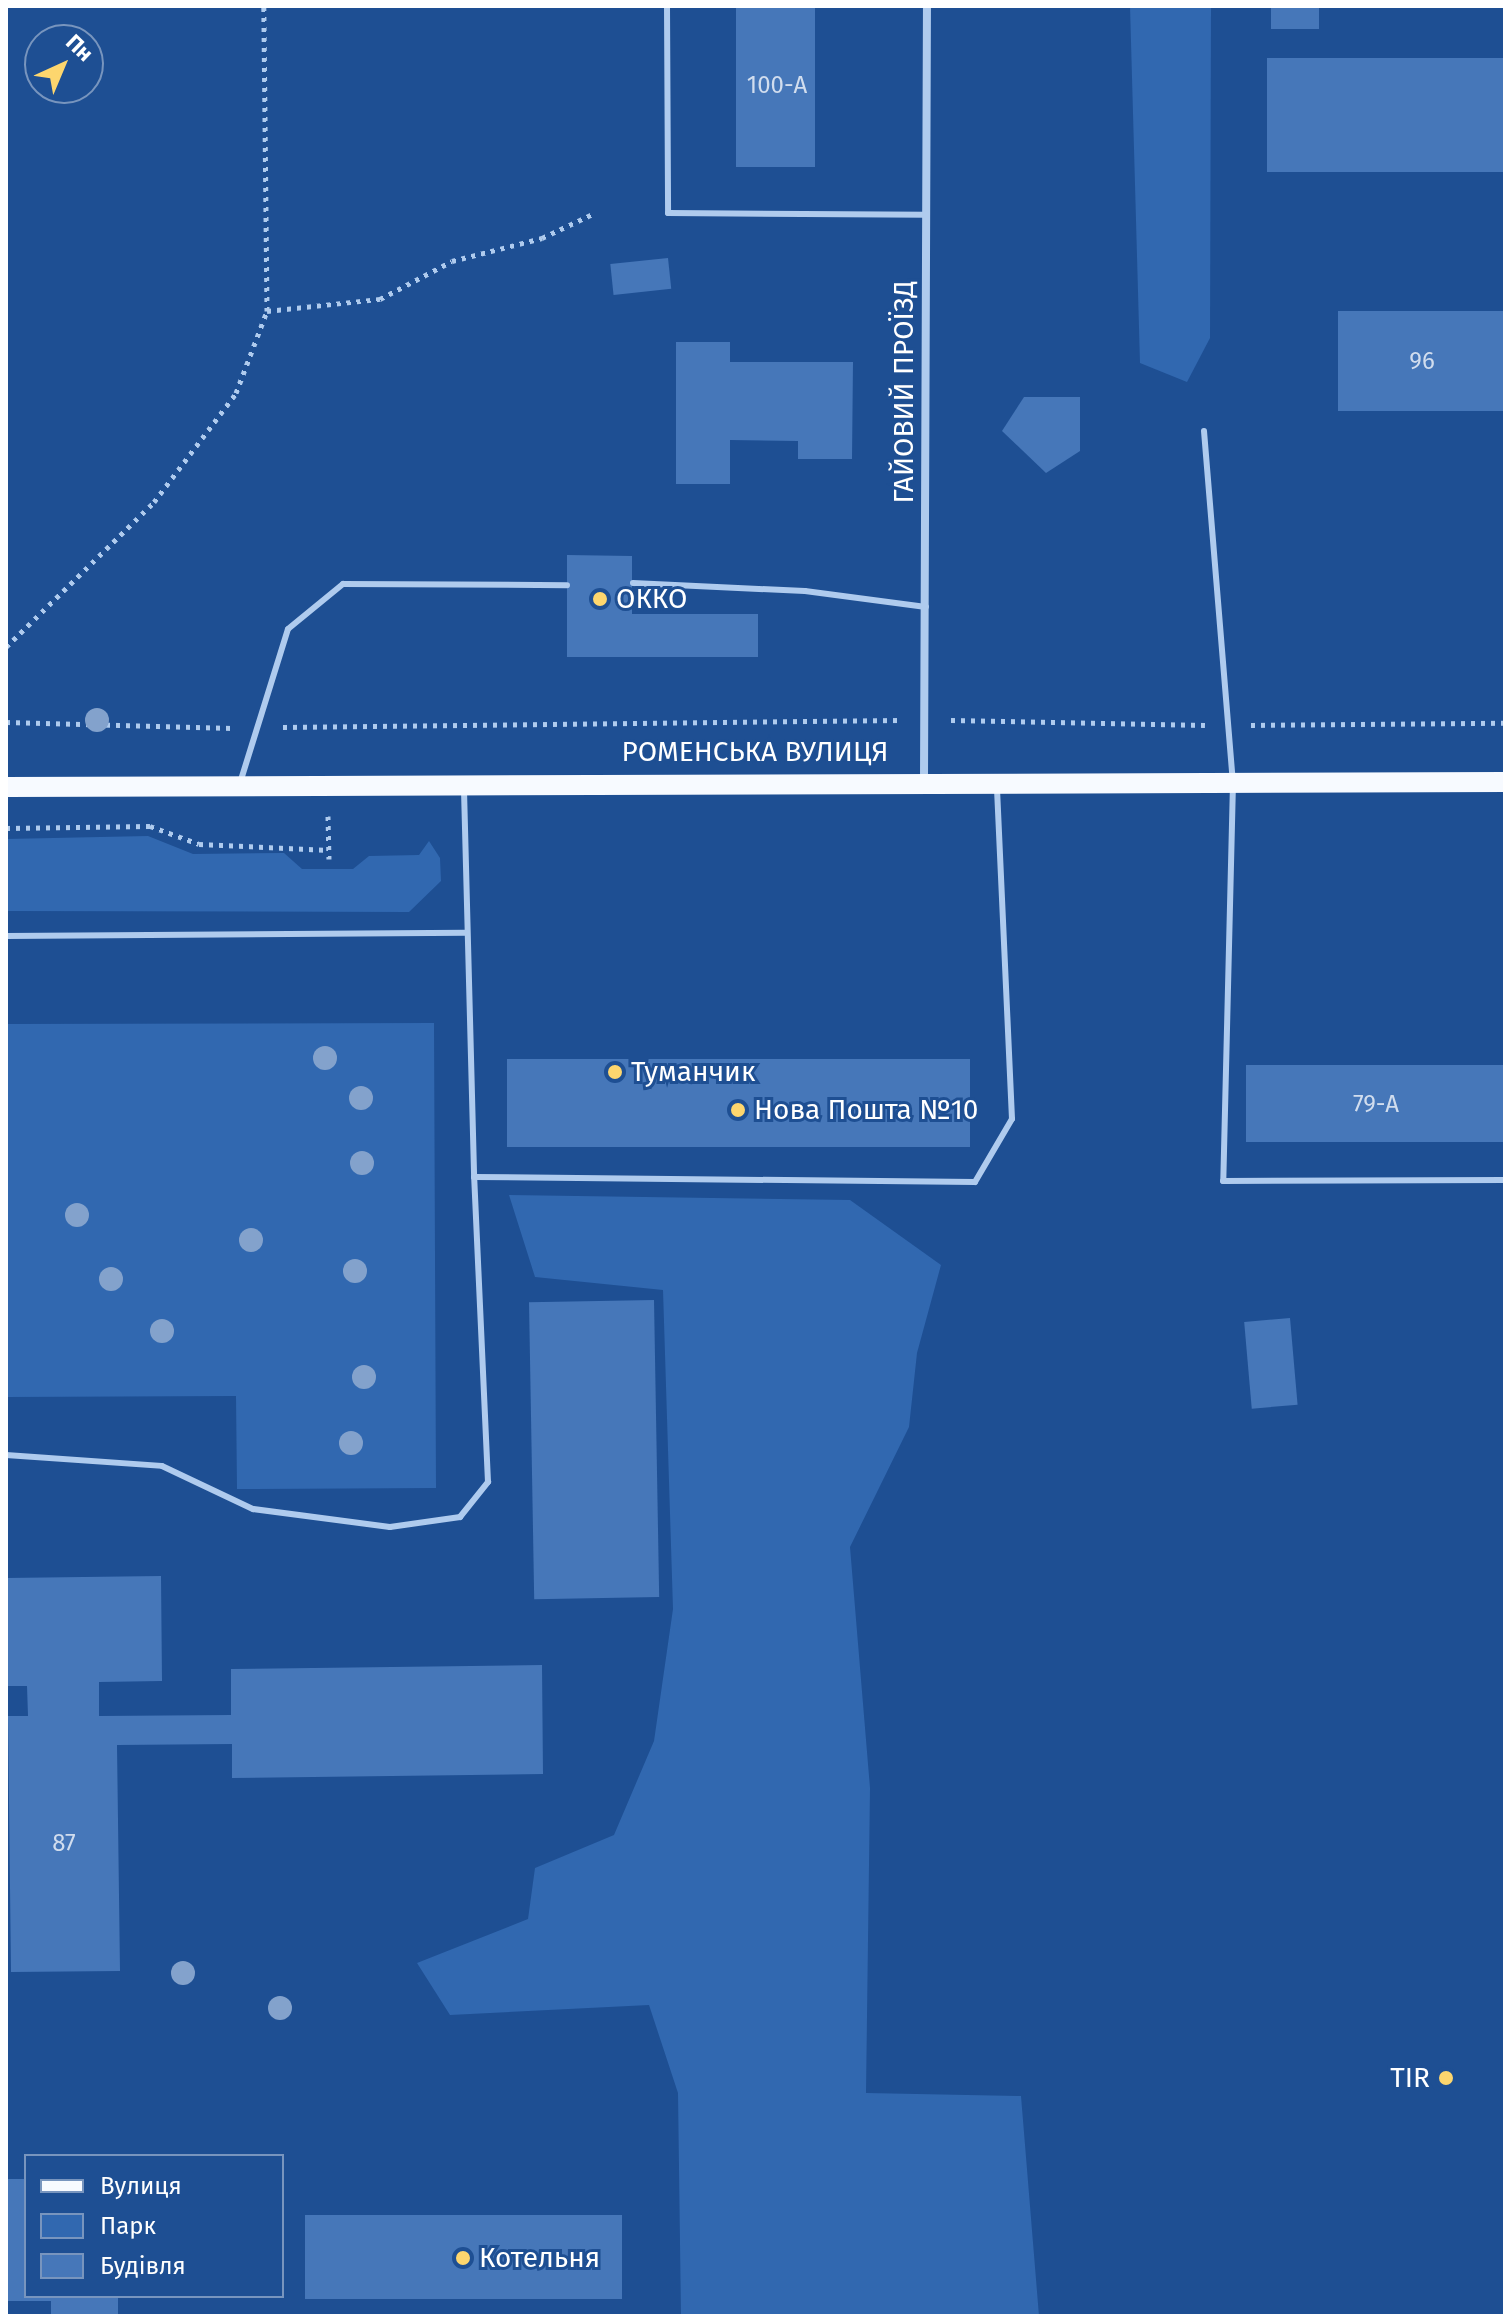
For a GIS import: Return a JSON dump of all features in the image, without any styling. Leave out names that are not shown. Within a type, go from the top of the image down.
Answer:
[{"type":"main road","name":"РОМЕНСЬКА ВУЛИЦЯ","points":[[6,787],[924,779],[1233,783],[1505,782]]},
{"type":"street","name":"ГАЙОВИЙ ПРОЇЗД","points":[[924,779],[927,6]]},
{"type":"lane","points":[[667,6],[668,213],[926,215]]},
{"type":"lane","points":[[1204,431],[1233,783],[1223,1181],[1505,1180]]},
{"type":"lane","points":[[633,583],[805,591],[926,607]]},
{"type":"lane","points":[[240,784],[288,629],[343,584],[567,585]]},
{"type":"lane","points":[[474,1177],[975,1182],[1012,1119],[996,781]]},
{"type":"lane","points":[[6,1455],[162,1466],[253,1509],[390,1527],[460,1517],[488,1482],[474,1177],[463,783]]},
{"type":"lane","points":[[6,936],[466,933]]},
{"type":"path","points":[[6,647],[154,502],[236,393],[267,311],[264,6]]},
{"type":"path","points":[[267,311],[380,299],[452,261],[542,238],[595,213]]},
{"type":"path","points":[[6,722],[257,728],[924,719],[1228,725],[1505,723]]},
{"type":"path","points":[[6,828],[150,826],[199,844],[329,850]]},
{"type":"green space","points":[[1130,6],[1211,6],[1210,338],[1187,382],[1140,363]]},
{"type":"green space","points":[[148,836],[193,854],[284,853],[302,869],[353,869],[369,856],[419,855],[429,841],[440,858],[441,881],[409,912],[6,911],[6,839]]},
{"type":"green space","points":[[434,1023],[436,1488],[237,1489],[236,1396],[6,1397],[6,1024]]},
{"type":"green space","points":[[509,1195],[850,1200],[941,1265],[917,1353],[909,1427],[850,1547],[870,1788],[866,2093],[1021,2096],[1039,2316],[681,2316],[678,2093],[649,2005],[450,2015],[417,1963],[528,1919],[535,1868],[614,1835],[654,1741],[673,1609],[663,1290],[535,1277]]},
{"type":"building","points":[[736,6],[815,6],[815,167],[736,167]]},
{"type":"building","points":[[1271,6],[1319,6],[1319,29],[1271,29]]},
{"type":"building","points":[[1267,58],[1505,58],[1505,172],[1267,172]]},
{"type":"building","points":[[668,258],[671,289],[614,295],[610,264]]},
{"type":"building","points":[[1338,311],[1505,311],[1505,411],[1338,411]]},
{"type":"building","points":[[676,342],[730,342],[730,362],[853,362],[852,459],[798,459],[798,441],[730,440],[730,484],[676,484]]},
{"type":"building","points":[[1024,397],[1080,397],[1080,451],[1046,473],[1002,431]]},
{"type":"building","name":"ОККО","points":[[567,555],[632,556],[632,614],[758,614],[758,657],[567,657]]},
{"type":"building","points":[[507,1059],[970,1059],[970,1147],[507,1147]]},
{"type":"building","points":[[1246,1065],[1505,1065],[1505,1142],[1246,1142]]},
{"type":"building","points":[[654,1300],[659,1597],[534,1599],[529,1302]]},
{"type":"building","points":[[1290,1318],[1298,1405],[1252,1409],[1244,1322]]},
{"type":"building","points":[[161,1576],[162,1681],[99,1682],[99,1716],[231,1715],[231,1669],[542,1665],[543,1774],[232,1778],[232,1744],[117,1745],[120,1971],[11,1972],[8,1716],[28,1716],[27,1686],[6,1686],[6,1578]]},
{"type":"building","points":[[6,2179],[24,2179],[24,2298],[118,2298],[118,2316],[51,2316],[51,2301],[6,2301]]},
{"type":"building","name":"Котельня","points":[[305,2215],[622,2215],[622,2299],[305,2299]]},
{"type":"place","name":"ОККО","points":[[600,599]]},
{"type":"place","name":"Туманчик","points":[[615,1072]]},
{"type":"place","name":"Нова Пошта №10","points":[[738,1110]]},
{"type":"place","name":"TIR","points":[[1446,2078]]},
{"type":"place","name":"Котельня","points":[[463,2258]]}]
